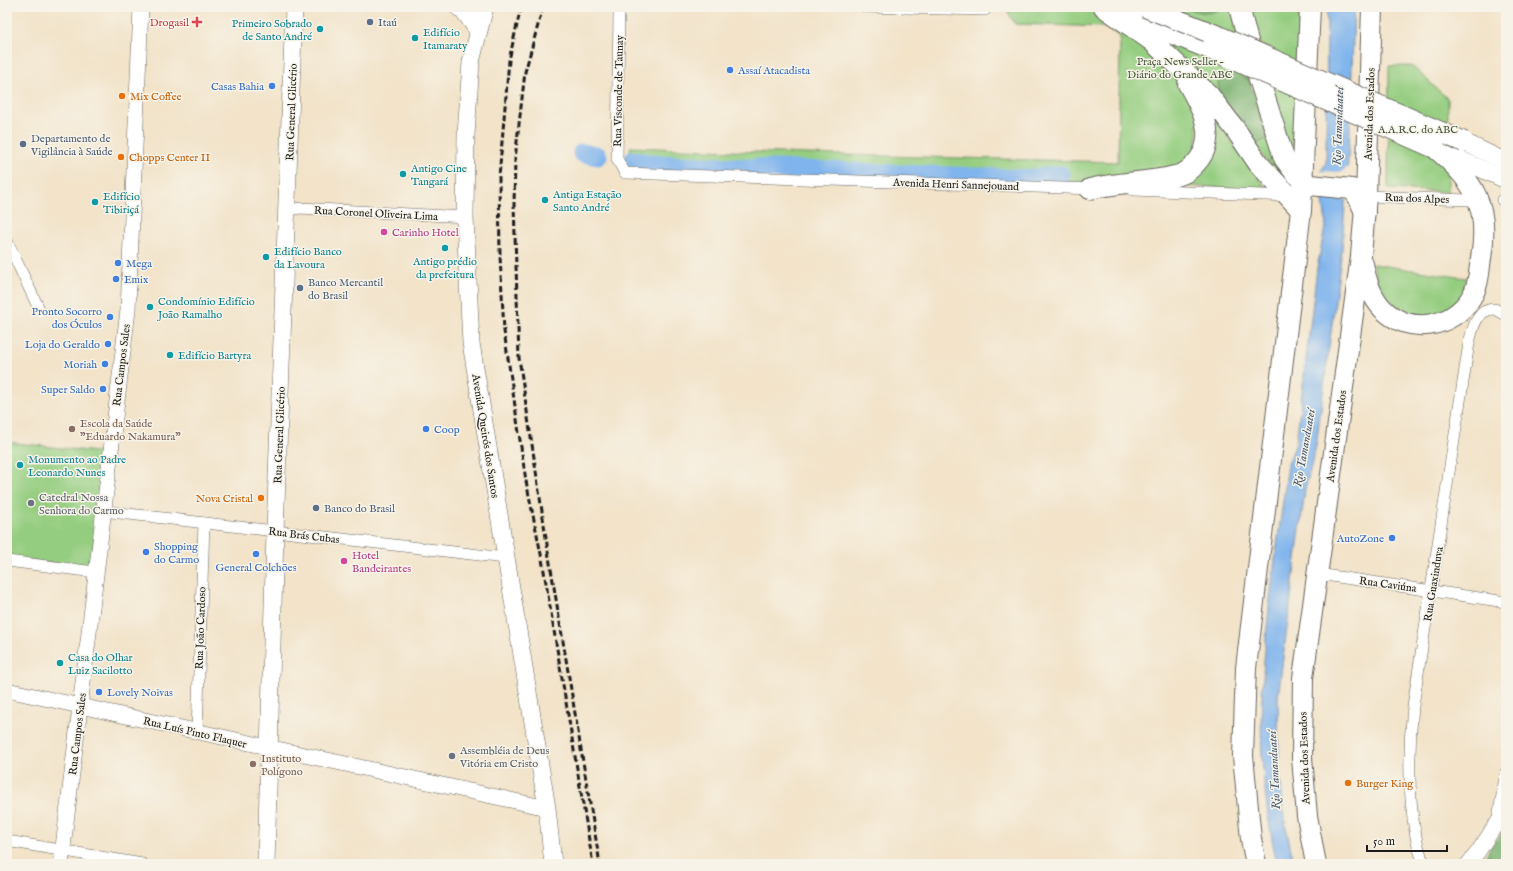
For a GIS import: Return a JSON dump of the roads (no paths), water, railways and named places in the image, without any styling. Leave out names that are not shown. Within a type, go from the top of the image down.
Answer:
[{"type":"highway","points":[[1106,7],[1152,41],[1178,65],[1224,113],[1258,163],[1302,194],[1360,199]]},
{"type":"highway","points":[[1106,7],[1210,49],[1435,148],[1463,173],[1472,187],[1483,216],[1484,241],[1477,284],[1473,295],[1458,313],[1437,324],[1414,325],[1392,316],[1375,299],[1366,278],[1361,256]]},
{"type":"highway","points":[[1145,7],[1216,35],[1461,150]]},
{"type":"highway","points":[[1239,7],[1280,150],[1290,167],[1302,194]]},
{"type":"highway","points":[[1256,864],[1246,801],[1243,756],[1246,668],[1302,194],[1310,7]]},
{"type":"highway","name":"Avenida dos Estados","points":[[1316,864],[1306,806],[1302,728],[1303,678],[1361,256],[1360,199],[1372,7]]},
{"type":"highway","points":[[1090,189],[1108,184],[1176,176],[1185,172],[1204,154],[1208,140],[1206,120],[1202,109],[1178,65]]},
{"type":"highway","points":[[1435,148],[1461,150]]},
{"type":"main road","name":"Rua General Glicério","points":[[266,864],[275,532],[294,7]]},
{"type":"main road","points":[[458,7],[466,14],[478,31]]},
{"type":"main road","name":"Avenida Queirós dos Santos","points":[[485,7],[478,31],[470,75],[465,168],[465,217],[471,343],[547,808],[553,864]]},
{"type":"main road","points":[[1461,150],[1506,162]]},
{"type":"main road","points":[[1461,150],[1506,180]]},
{"type":"street","name":"Rua Campos Sales","points":[[62,857],[95,572],[128,310],[141,7]]},
{"type":"street","name":"Rua Visconde de Taunay","points":[[623,7],[619,14],[617,159],[625,173]]},
{"type":"street","points":[[865,7],[985,10],[988,7]]},
{"type":"street","name":"Avenida Henri Sannejouand","points":[[625,173],[1090,189],[1302,194]]},
{"type":"street","name":"Rua dos Alpes","points":[[1360,199],[1468,200]]},
{"type":"street","name":"Rua Coronel Oliveira Lima","points":[[287,211],[300,208],[465,217]]},
{"type":"street","points":[[7,241],[40,311]]},
{"type":"street","name":"Rua Guaxinduva","points":[[1424,864],[1419,849],[1414,816],[1409,763],[1410,733],[1469,343],[1475,322],[1488,310],[1495,309],[1506,315]]},
{"type":"street","name":"Rua Brás Cubas","points":[[103,511],[505,558]]},
{"type":"street","name":"Rua João Cardoso","points":[[197,732],[204,523]]},
{"type":"street","points":[[7,562],[95,572]]},
{"type":"street","name":"Rua Caviúna","points":[[1318,574],[1506,602]]},
{"type":"street","name":"Rua Luís Pinto Flaquer","points":[[7,690],[547,808]]},
{"type":"street","points":[[1468,864],[1502,815],[1506,772]]},
{"type":"street","points":[[7,841],[62,857],[142,864]]},
{"type":"water","name":"Rio Tamanduateí","points":[[1327,7],[1354,7],[1350,129],[1342,249],[1316,446],[1305,490],[1278,697],[1279,761],[1284,818],[1294,864],[1277,864],[1266,801],[1262,759],[1261,717],[1266,638],[1272,580],[1288,464],[1296,443],[1317,268],[1326,222],[1319,177],[1326,163]]},
{"type":"waterway","points":[[582,153],[598,156]]},
{"type":"waterway","points":[[633,160],[654,164],[1026,179],[1061,175]]},
{"type":"railway","points":[[521,7],[509,60],[499,177],[500,256],[504,331],[526,481],[542,559],[593,864]]},
{"type":"railway","points":[[543,7],[525,72],[515,159],[514,204],[519,358],[548,551],[600,864]]},
{"type":"place","name":"Drogasil","points":[[197,22]]},
{"type":"place","name":"Itaú","points":[[370,22]]},
{"type":"place","name":"Primeiro Sobrado de Santo André","points":[[320,29]]},
{"type":"place","name":"Edifício Itamaraty","points":[[415,38]]},
{"type":"place","name":"Assaí Atacadista","points":[[730,70]]},
{"type":"place","name":"Casas Bahia","points":[[272,86]]},
{"type":"place","name":"Mix Coffee","points":[[122,96]]},
{"type":"place","name":"Departamento de Vigilância à Saúde","points":[[23,144]]},
{"type":"place","name":"Chopps Center II","points":[[121,157]]},
{"type":"place","name":"Antigo Cine Tangará","points":[[403,174]]},
{"type":"place","name":"Antiga Estação Santo André","points":[[545,200]]},
{"type":"place","name":"Edifício Tibiriçá","points":[[95,202]]},
{"type":"place","name":"Carinho Hotel","points":[[384,232]]},
{"type":"place","name":"Antigo prédio da prefeitura","points":[[445,248]]},
{"type":"place","name":"Edifício Banco da Lavoura","points":[[266,257]]},
{"type":"place","name":"Mega","points":[[118,263]]},
{"type":"place","name":"Emix","points":[[116,279]]},
{"type":"place","name":"Banco Mercantil do Brasil","points":[[300,288]]},
{"type":"place","name":"Condomínio Edifício João Ramalho","points":[[150,307]]},
{"type":"place","name":"Pronto Socorro dos Óculos","points":[[110,317]]},
{"type":"place","name":"Loja do Geraldo","points":[[108,344]]},
{"type":"place","name":"Edifício Bartyra","points":[[170,355]]},
{"type":"place","name":"Moriah","points":[[105,364]]},
{"type":"place","name":"Super Saldo","points":[[103,389]]},
{"type":"place","name":"Escola da Saúde \"Eduardo Nakamura\"","points":[[72,429]]},
{"type":"place","name":"Coop","points":[[426,429]]},
{"type":"place","name":"Monumento ao Padre Leonardo Nunes","points":[[20,465]]},
{"type":"place","name":"Nova Cristal","points":[[261,498]]},
{"type":"place","name":"Catedral Nossa Senhora do Carmo","points":[[31,503]]},
{"type":"place","name":"Banco do Brasil","points":[[316,508]]},
{"type":"place","name":"AutoZone","points":[[1392,538]]},
{"type":"place","name":"Shopping do Carmo","points":[[146,552]]},
{"type":"place","name":"General Colchões","points":[[256,554]]},
{"type":"place","name":"Hotel Bandeirantes","points":[[344,561]]},
{"type":"place","name":"Casa do Olhar Luiz Sacilotto","points":[[60,663]]},
{"type":"place","name":"Lovely Noivas","points":[[99,692]]},
{"type":"place","name":"Assembléia de Deus Vitória em Cristo","points":[[452,756]]},
{"type":"place","name":"Instituto Polígono","points":[[253,764]]},
{"type":"place","name":"Burger King","points":[[1348,783]]},
{"type":"park label","name":"Praça News Seller – Diário do Grande ABC","points":[[1180,67]]},
{"type":"park label","name":"A.A.R.C. do ABC","points":[[1418,129]]}]
